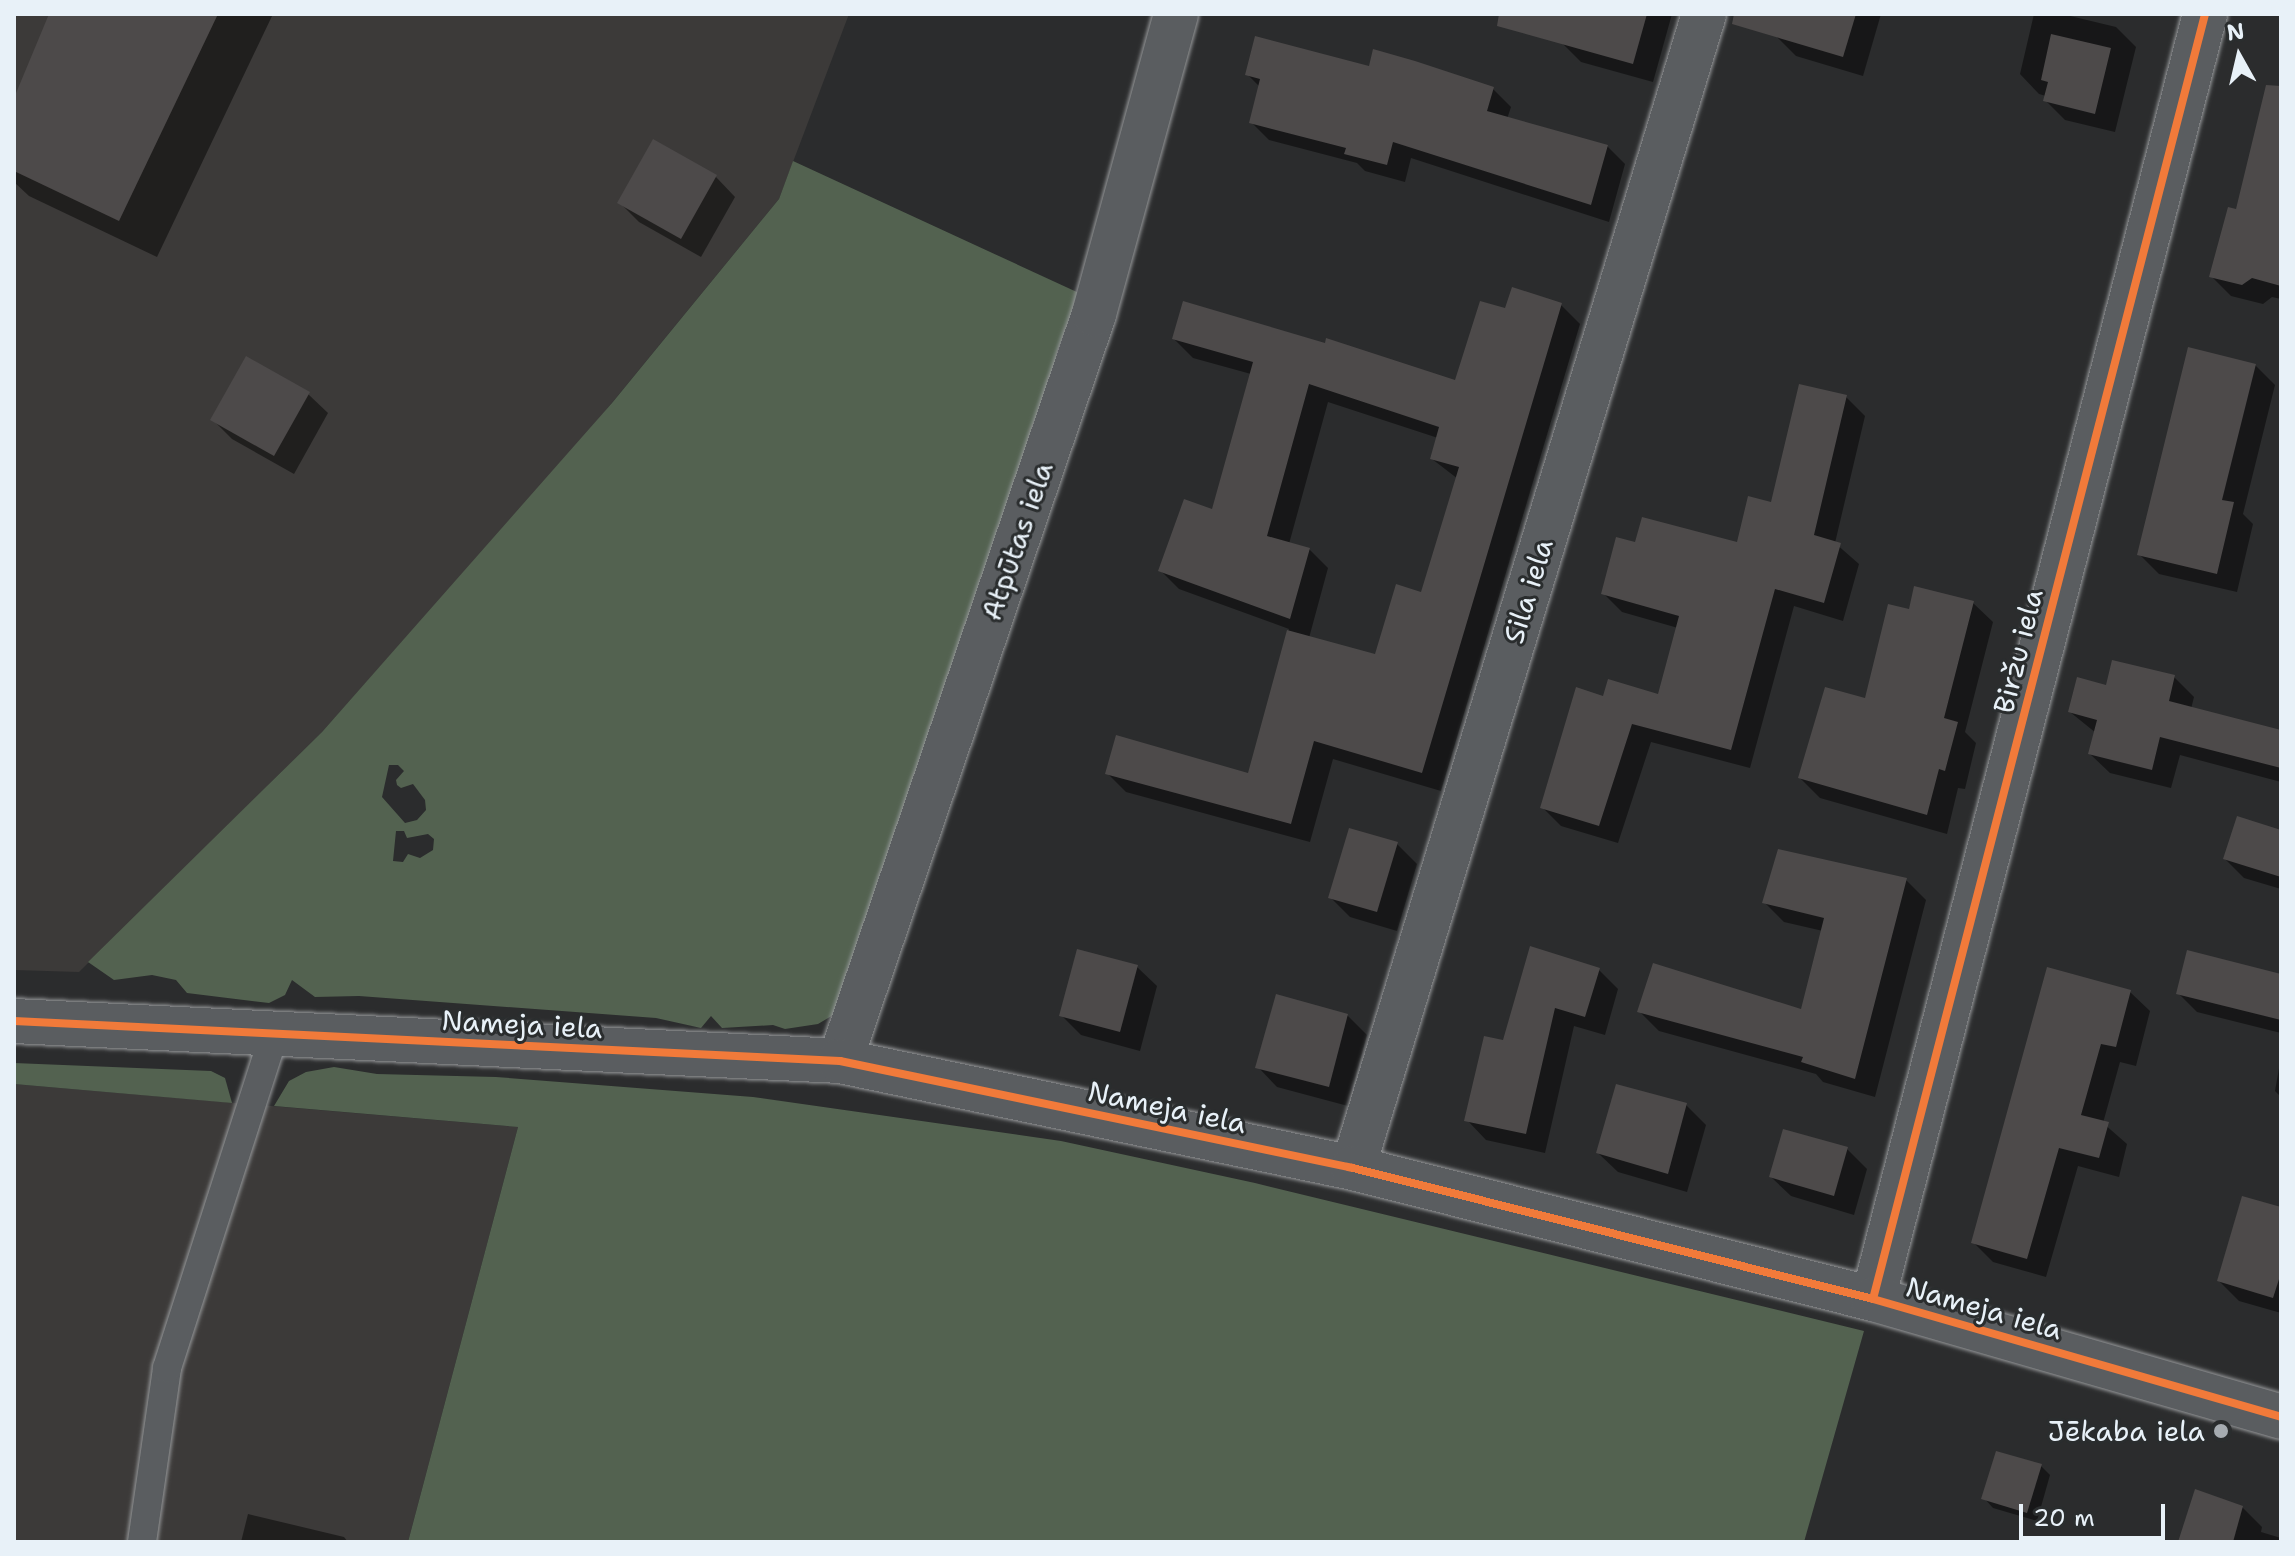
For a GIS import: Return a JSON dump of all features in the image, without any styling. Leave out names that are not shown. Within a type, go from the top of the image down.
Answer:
[{"type":"street","name":"Atpūtas iela","points":[[840,1061],[1094,314],[1176,14]]},
{"type":"street","name":"Sila iela","points":[[1353,1168],[1704,14]]},
{"type":"street","name":"Biržu iela","points":[[1873,1299],[2205,14]]},
{"type":"street","name":"Nameja iela","points":[[14,1021],[840,1061],[1353,1168],[1873,1299],[2281,1417]]},
{"type":"lane","points":[[142,1542],[167,1368],[274,1034]]},
{"type":"shaded area","points":[[14,14],[849,14],[779,199],[575,448],[322,732],[79,972],[14,970]]},
{"type":"shaded area","points":[[14,1084],[518,1127],[408,1542],[14,1542]]},
{"type":"green space","points":[[793,161],[1079,293],[1057,352],[1049,392],[1034,421],[991,562],[975,596],[840,1011],[818,1024],[785,1029],[773,1025],[722,1028],[711,1016],[701,1028],[656,1018],[359,996],[315,997],[292,980],[285,995],[269,1003],[187,993],[176,980],[152,975],[114,980],[88,962],[322,732],[612,403],[779,199]],"holes":[[[389,765],[398,765],[404,771],[396,780],[397,785],[401,788],[413,784],[425,800],[426,810],[417,820],[405,823],[382,797]],[[396,831],[404,831],[407,838],[428,834],[434,839],[433,850],[420,858],[408,854],[403,862],[393,861]]]},
{"type":"green space","points":[[14,1063],[211,1071],[225,1078],[232,1103],[14,1084]]},
{"type":"green space","points":[[334,1067],[377,1074],[496,1077],[753,1097],[1061,1141],[1255,1183],[1864,1331],[1804,1542],[408,1542],[518,1127],[274,1106],[289,1081],[306,1072]]},
{"type":"building","points":[[49,14],[218,14],[119,221],[14,171],[14,98]]},
{"type":"building","points":[[1499,14],[1647,14],[1633,64],[1497,26]]},
{"type":"building","points":[[1734,14],[1856,14],[1843,57],[1732,24]]},
{"type":"building","points":[[2051,34],[2111,48],[2095,114],[2043,101],[2048,82],[2041,80]]},
{"type":"building","points":[[1255,36],[1369,66],[1373,49],[1494,87],[1487,111],[1608,145],[1591,205],[1393,142],[1387,165],[1344,154],[1346,148],[1249,123],[1260,79],[1245,75]]},
{"type":"building","points":[[2266,85],[2281,86],[2281,286],[2252,278],[2242,285],[2209,277],[2228,207],[2236,209]]},
{"type":"building","points":[[653,139],[717,175],[681,239],[617,203]]},
{"type":"building","points":[[1512,287],[1562,303],[1422,773],[1314,741],[1291,824],[1105,774],[1116,735],[1248,773],[1287,630],[1375,654],[1396,584],[1421,592],[1459,467],[1430,459],[1439,427],[1309,384],[1267,536],[1310,548],[1290,619],[1158,571],[1184,499],[1212,509],[1253,362],[1172,339],[1183,301],[1325,343],[1326,338],[1455,380],[1480,301],[1505,308]]},
{"type":"building","points":[[2188,347],[2256,364],[2222,500],[2234,502],[2217,574],[2137,555]]},
{"type":"building","points":[[246,356],[310,392],[274,456],[210,420]]},
{"type":"building","points":[[1799,384],[1847,395],[1814,535],[1841,543],[1824,603],[1775,589],[1731,750],[1632,724],[1599,826],[1540,808],[1576,687],[1603,696],[1608,679],[1658,694],[1679,616],[1601,594],[1616,537],[1635,542],[1642,517],[1737,542],[1748,496],[1771,502]]},
{"type":"building","points":[[1914,586],[1974,601],[1944,718],[1958,722],[1945,771],[1939,769],[1927,815],[1798,778],[1825,687],[1865,698],[1888,604],[1909,609]]},
{"type":"building","points":[[2112,660],[2175,675],[2169,701],[2281,730],[2281,768],[2160,737],[2152,770],[2088,754],[2097,720],[2068,712],[2077,677],[2106,685]]},
{"type":"building","points":[[2237,816],[2281,830],[2281,877],[2223,859]]},
{"type":"building","points":[[1349,828],[1398,842],[1377,912],[1328,898]]},
{"type":"building","points":[[1778,849],[1907,878],[1855,1079],[1801,1062],[1803,1057],[1637,1012],[1653,963],[1801,1009],[1824,918],[1762,903]]},
{"type":"building","points":[[1530,946],[1600,968],[1585,1017],[1555,1008],[1526,1134],[1464,1121],[1484,1036],[1503,1040]]},
{"type":"building","points":[[1077,949],[1138,965],[1120,1032],[1059,1016]]},
{"type":"building","points":[[2187,950],[2281,974],[2281,1020],[2176,994]]},
{"type":"building","points":[[2047,967],[2131,990],[2116,1047],[2101,1044],[2081,1115],[2109,1122],[2099,1158],[2059,1148],[2027,1259],[1971,1243]]},
{"type":"building","points":[[1276,994],[1348,1014],[1329,1087],[1255,1068]]},
{"type":"building","points":[[1616,1084],[1687,1103],[1668,1174],[1596,1153]]},
{"type":"building","points":[[1783,1129],[1848,1147],[1834,1196],[1769,1177]]},
{"type":"building","points":[[2242,1196],[2281,1207],[2281,1273],[2273,1298],[2217,1281]]},
{"type":"building","points":[[1996,1451],[2042,1464],[2027,1513],[1981,1499]]},
{"type":"building","points":[[2195,1489],[2243,1506],[2233,1542],[2178,1542]]},
{"type":"cycle path","points":[[1873,1299],[2205,14]]},
{"type":"cycle path","points":[[14,1021],[840,1061],[1353,1168],[1873,1299],[2281,1417]]},
{"type":"place","name":"Jēkaba iela","points":[[2221,1431]]}]
